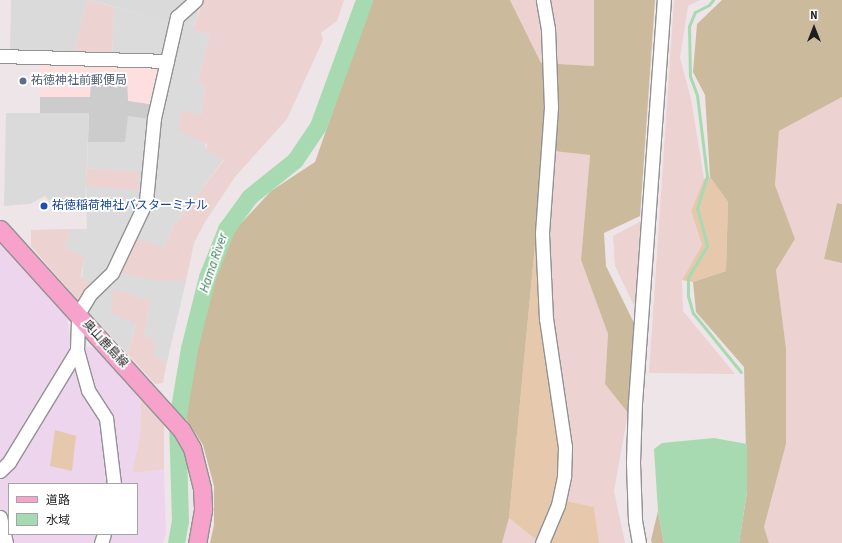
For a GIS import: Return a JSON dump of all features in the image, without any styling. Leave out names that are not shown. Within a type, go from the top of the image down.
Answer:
[{"type":"main road","name":"奥山鹿島線","points":[[0,229],[158,401],[180,429],[192,448],[198,466],[203,510],[197,543]]},
{"type":"street","points":[[114,483],[106,418],[88,390],[77,350],[78,314],[90,294],[112,273],[146,201],[154,118],[177,17],[196,0]]},
{"type":"street","points":[[542,543],[558,505],[564,476],[565,447],[546,311],[542,233],[550,107],[548,29],[544,0]]},
{"type":"street","points":[[639,543],[635,520],[633,462],[635,403],[664,0]]},
{"type":"street","points":[[0,56],[167,61]]},
{"type":"street","points":[[0,471],[9,462],[77,350]]},
{"type":"street","points":[[0,517],[6,543]]},
{"type":"shaded area","points":[[11,0],[87,0],[73,56],[10,53]]},
{"type":"shaded area","points":[[87,0],[114,7],[112,57],[73,56]]},
{"type":"shaded area","points":[[87,0],[192,0],[173,21]]},
{"type":"shaded area","points":[[203,0],[344,0],[337,21],[321,33],[323,40],[287,119],[235,177],[205,222],[194,243],[186,281],[158,281],[116,272],[132,236],[164,248],[173,227],[224,160],[206,150],[207,144],[178,130],[181,110],[201,116],[204,87],[198,81],[210,34],[193,30]]},
{"type":"shaded area","points":[[372,0],[510,0],[541,63],[594,66],[594,0],[655,0],[640,216],[604,233],[606,266],[635,325],[628,413],[605,384],[608,334],[581,260],[590,155],[544,150],[509,518],[502,543],[210,543],[214,525],[214,486],[203,445],[185,417],[203,310],[234,231],[271,191],[315,162]]},
{"type":"shaded area","points":[[510,0],[594,0],[594,66],[541,63]]},
{"type":"shaded area","points":[[674,0],[700,0],[688,6],[680,58],[691,99],[704,179],[691,211],[702,245],[682,280],[683,311],[735,374],[649,373]]},
{"type":"shaded area","points":[[722,0],[842,0],[842,97],[779,131],[775,185],[795,239],[776,270],[786,348],[786,444],[764,527],[769,543],[739,543],[747,492],[744,367],[696,312],[693,282],[726,271],[728,202],[710,177],[705,95],[693,72],[697,24]]},
{"type":"shaded area","points":[[201,3],[193,30],[210,34],[198,81],[204,87],[201,116],[206,150],[224,159],[173,227],[164,248],[158,281],[186,281],[167,362],[154,356],[144,336],[151,302],[113,289],[136,323],[128,354],[80,303],[84,257],[65,247],[71,229],[87,229],[86,186],[138,189],[139,173],[87,168],[88,142],[125,142],[112,61],[114,7],[173,20]]},
{"type":"shaded area","points":[[39,62],[164,62],[154,105],[128,101],[127,84],[91,81],[90,97],[40,97]]},
{"type":"shaded area","points":[[91,81],[127,84],[128,101],[154,105],[151,119],[128,116],[125,142],[88,142],[89,114],[40,113],[40,97],[90,97]]},
{"type":"shaded area","points":[[842,97],[842,204],[837,203],[824,259],[842,263],[842,543],[769,543],[764,527],[786,444],[786,348],[776,270],[795,239],[775,185],[779,131]]},
{"type":"shaded area","points":[[6,113],[89,113],[85,204],[66,202],[60,214],[45,196],[30,204],[4,206]]},
{"type":"shaded area","points":[[544,150],[590,155],[581,260],[608,334],[605,384],[628,413],[614,491],[625,543],[599,543],[594,507],[565,502],[549,290]]},
{"type":"shaded area","points":[[544,150],[549,291],[571,447],[565,501],[594,507],[599,543],[540,543],[509,518]]},
{"type":"shaded area","points":[[87,168],[140,173],[138,191],[85,186]]},
{"type":"shaded area","points":[[710,177],[728,202],[726,271],[693,282],[682,280],[702,245],[691,211],[704,179]]},
{"type":"shaded area","points":[[837,203],[842,204],[842,263],[824,259]]},
{"type":"shaded area","points":[[641,221],[637,312],[615,266],[613,236]]},
{"type":"shaded area","points":[[71,229],[65,247],[84,257],[81,277],[91,285],[80,303],[31,246],[31,230]]},
{"type":"shaded area","points":[[8,243],[65,304],[71,345],[106,349],[141,392],[140,435],[132,473],[164,469],[166,533],[163,543],[0,543],[0,244]]},
{"type":"shaded area","points":[[113,288],[151,302],[144,336],[155,341],[154,356],[167,362],[163,383],[155,384],[128,354],[136,324],[111,313]]},
{"type":"shaded area","points":[[141,392],[164,421],[164,469],[132,473],[140,435]]},
{"type":"shaded area","points":[[55,430],[76,436],[72,471],[50,466]]},
{"type":"shaded area","points":[[658,511],[664,543],[652,543],[651,540]]},
{"type":"shaded area","points":[[509,518],[540,543],[502,543]]},
{"type":"water","points":[[714,438],[747,444],[747,492],[739,543],[664,543],[658,511],[654,449],[662,443]]},
{"type":"waterway","name":"Hama River","points":[[176,543],[180,521],[177,420],[189,348],[207,277],[226,229],[249,197],[295,160],[318,126],[364,0]]},
{"type":"waterway","points":[[713,0],[709,5],[695,12],[689,26],[690,76],[697,95],[707,176],[697,208],[707,246],[688,278],[688,296],[693,313],[741,372]]},
{"type":"place","name":"祐徳神社前郵便局","points":[[23,81]]},
{"type":"place","name":"祐徳稲荷神社バスターミナル","points":[[44,206]]}]
